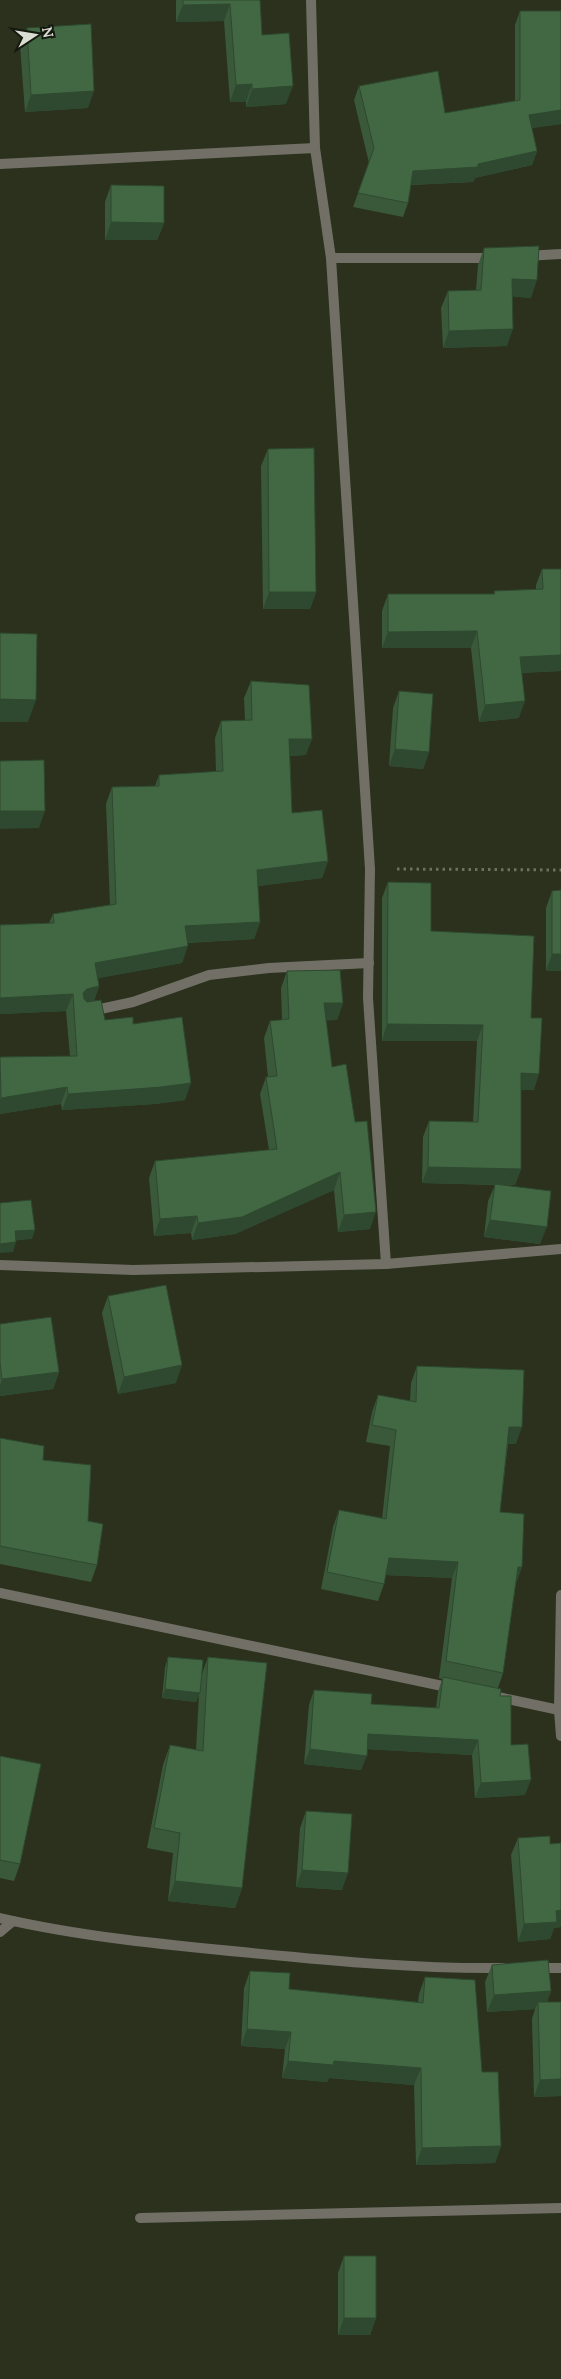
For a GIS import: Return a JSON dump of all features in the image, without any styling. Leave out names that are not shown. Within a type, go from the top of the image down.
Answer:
[{"type":"street","points":[[311,0],[314,148],[331,258],[370,869],[368,998],[386,1264]]},
{"type":"street","points":[[0,164],[314,148]]},
{"type":"street","points":[[331,258],[510,257],[561,254]]},
{"type":"street","points":[[83,1012],[133,1002],[209,975],[269,968],[369,963]]},
{"type":"street","points":[[0,1265],[133,1270],[386,1264],[561,1249]]},
{"type":"street","points":[[0,1594],[462,1690]]},
{"type":"street","points":[[561,1595],[558,1710],[561,1736]]},
{"type":"street","points":[[491,1696],[558,1710]]},
{"type":"street","points":[[0,1918],[158,1944],[293,1957],[467,1968],[561,1968]]},
{"type":"street","points":[[0,1932],[13,1921]]},
{"type":"street","points":[[140,2218],[561,2208]]},
{"type":"path","points":[[370,869],[561,870]]},
{"type":"building","points":[[183,0],[260,0],[262,35],[289,33],[293,86],[252,89],[252,84],[236,85],[230,4],[183,5]]},
{"type":"building","points":[[520,11],[561,11],[561,110],[529,115],[537,151],[478,164],[478,167],[413,171],[408,203],[358,193],[374,148],[359,86],[438,71],[445,113],[520,100]]},
{"type":"building","points":[[91,24],[94,91],[31,95],[27,28]]},
{"type":"building","points":[[111,185],[164,186],[164,223],[111,222]]},
{"type":"building","points":[[539,246],[537,280],[512,279],[513,329],[449,331],[448,291],[481,290],[484,248]]},
{"type":"building","points":[[314,448],[316,592],[269,592],[268,449]]},
{"type":"building","points":[[542,569],[561,569],[561,655],[520,657],[525,701],[485,705],[477,631],[388,632],[388,594],[495,594],[494,591],[543,589]]},
{"type":"building","points":[[0,633],[37,634],[36,700],[0,699]]},
{"type":"building","points":[[251,681],[309,685],[312,739],[289,739],[292,813],[322,810],[328,861],[257,870],[260,922],[185,926],[188,946],[95,963],[99,986],[87,989],[83,993],[84,999],[87,1002],[101,1000],[105,1020],[133,1017],[133,1024],[182,1017],[191,1083],[68,1094],[67,1087],[1,1098],[0,1057],[77,1056],[73,994],[0,998],[0,925],[54,923],[53,914],[116,904],[112,787],[159,786],[159,775],[223,771],[221,721],[252,720]]},
{"type":"building","points":[[399,691],[433,694],[429,752],[395,749]]},
{"type":"building","points":[[44,760],[45,811],[0,811],[0,761]]},
{"type":"building","points":[[388,882],[431,883],[431,931],[534,936],[531,1018],[542,1018],[539,1074],[521,1073],[521,1169],[428,1167],[429,1121],[478,1122],[483,1025],[387,1024]]},
{"type":"building","points":[[561,890],[561,954],[552,954],[552,891]]},
{"type":"building","points":[[340,970],[343,1003],[324,1003],[332,1067],[346,1064],[355,1122],[367,1121],[376,1212],[344,1215],[340,1172],[242,1217],[198,1223],[197,1216],[160,1219],[155,1161],[277,1149],[266,1077],[277,1076],[270,1021],[289,1019],[287,971]]},
{"type":"building","points":[[495,1184],[551,1191],[547,1227],[490,1220]]},
{"type":"building","points":[[31,1200],[35,1230],[15,1231],[16,1242],[0,1244],[0,1203]]},
{"type":"building","points":[[166,1285],[182,1365],[124,1377],[108,1296]]},
{"type":"building","points":[[51,1317],[59,1372],[2,1379],[0,1324]]},
{"type":"building","points":[[417,1366],[524,1370],[522,1427],[509,1427],[500,1512],[524,1514],[522,1567],[518,1567],[503,1673],[446,1661],[458,1562],[389,1558],[384,1584],[327,1572],[339,1510],[386,1519],[396,1430],[372,1425],[378,1395],[416,1402]]},
{"type":"building","points":[[0,1438],[44,1446],[43,1460],[91,1465],[88,1521],[103,1524],[97,1565],[0,1546]]},
{"type":"building","points":[[168,1657],[203,1660],[200,1693],[165,1689]]},
{"type":"building","points":[[208,1657],[267,1663],[242,1888],[175,1881],[180,1833],[154,1828],[170,1745],[203,1751]]},
{"type":"building","points":[[443,1677],[501,1689],[500,1696],[511,1696],[511,1745],[528,1744],[531,1780],[481,1783],[478,1740],[368,1734],[367,1756],[310,1749],[314,1690],[372,1694],[371,1704],[439,1708]]},
{"type":"building","points":[[0,1756],[41,1764],[20,1864],[0,1860]]},
{"type":"building","points":[[306,1811],[352,1814],[348,1873],[302,1870]]},
{"type":"building","points":[[550,1836],[550,1844],[561,1843],[561,1910],[556,1911],[557,1922],[524,1924],[518,1838]]},
{"type":"building","points":[[548,1960],[551,1991],[494,1995],[492,1965]]},
{"type":"building","points":[[250,1971],[290,1973],[289,1989],[423,2003],[425,1977],[475,1980],[482,2072],[498,2072],[501,2146],[422,2148],[421,2068],[334,2061],[333,2065],[288,2061],[291,2032],[247,2029]]},
{"type":"building","points":[[538,2002],[561,2002],[561,2079],[540,2080]]},
{"type":"building","points":[[344,2256],[376,2256],[376,2318],[344,2318]]}]
